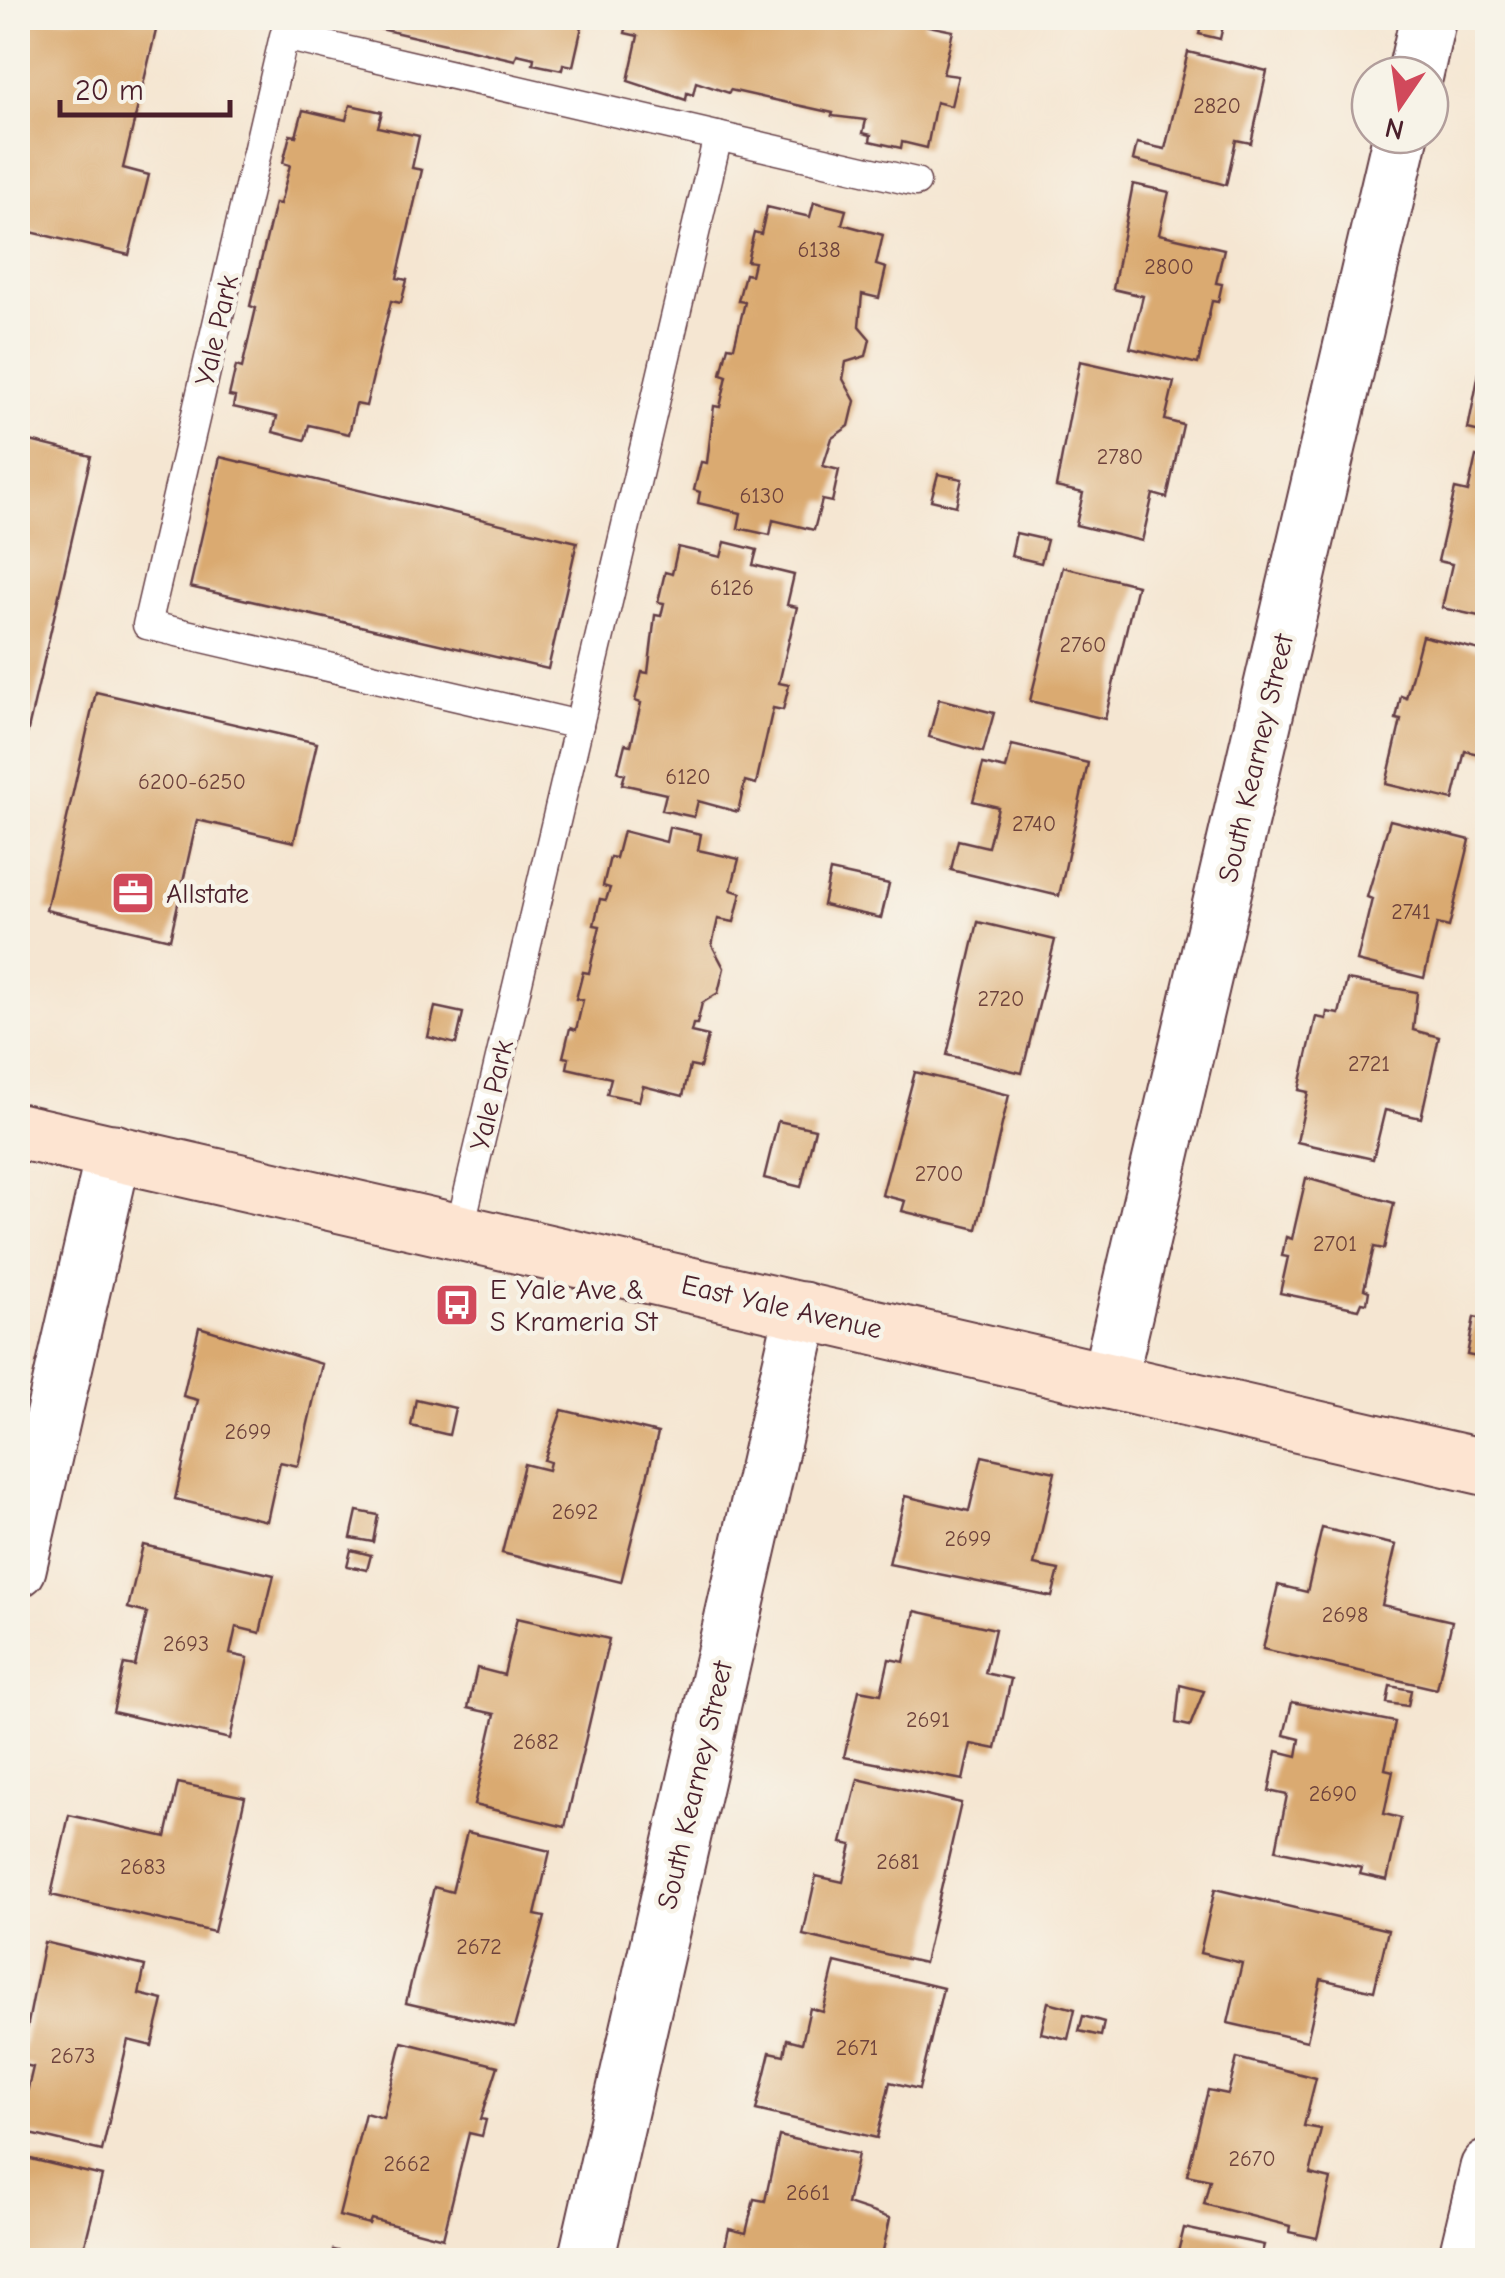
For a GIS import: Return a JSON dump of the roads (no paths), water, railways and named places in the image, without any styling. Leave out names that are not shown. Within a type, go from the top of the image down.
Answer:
[{"type":"main road","name":"East Yale Avenue","points":[[18,1131],[1488,1468]]},
{"type":"street","points":[[1420,55],[1428,18]]},
{"type":"street","name":"South Kearney Street","points":[[1109,1380],[1396,155]]},
{"type":"street","points":[[18,1569],[114,1152]]},
{"type":"street","name":"South Kearney Street","points":[[586,2260],[803,1310]]},
{"type":"street","points":[[1466,2260],[1488,2168]]},
{"type":"lane","name":"Yale Park","points":[[579,725],[147,626],[284,36],[916,182]]},
{"type":"lane","name":"Yale Park","points":[[460,1232],[718,136]]},
{"type":"place","name":"Allstate","points":[[133,893]]},
{"type":"place","name":"E Yale Ave & S Krameria St","points":[[457,1305]]}]
